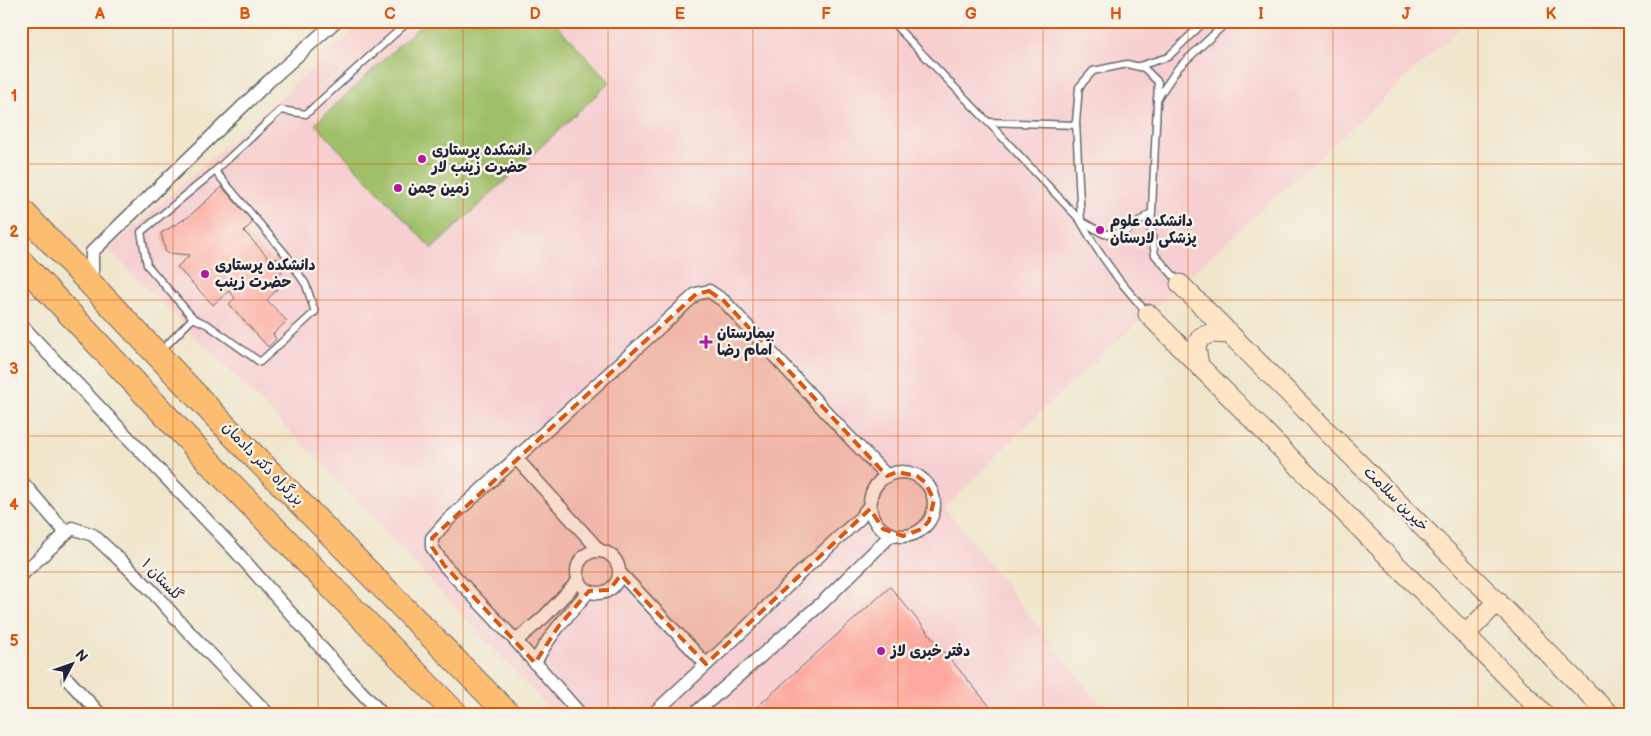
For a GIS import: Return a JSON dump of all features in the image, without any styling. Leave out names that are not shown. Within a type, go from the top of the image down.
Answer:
[{"type":"highway","name":"بزرگراه دکتر دادمان","points":[[21,210],[241,443],[510,715]]},
{"type":"highway","points":[[21,262],[215,468],[457,715]]},
{"type":"highway","points":[[215,468],[241,443]]},
{"type":"street","points":[[92,285],[92,252],[269,80],[336,21]]},
{"type":"street","name":"خیرین سلامت","points":[[1180,284],[1610,715]]},
{"type":"street","points":[[581,715],[516,641],[444,565],[432,547],[432,538],[516,458],[696,294],[709,291],[724,301],[887,476]]},
{"type":"street","points":[[1148,314],[1545,715]]},
{"type":"street","points":[[21,325],[233,548],[383,715]]},
{"type":"street","points":[[1200,366],[1196,346],[1201,337],[1212,333],[1230,334]]},
{"type":"street","points":[[516,458],[599,550]]},
{"type":"street","points":[[652,715],[860,518],[869,506],[870,500],[873,490],[879,482],[897,472],[907,472],[917,476],[928,486],[934,500],[931,516],[922,529],[913,534],[903,536],[892,534],[875,521],[871,511],[870,500]]},
{"type":"street","points":[[21,481],[66,533],[21,575]]},
{"type":"street","name":"گلستان ۱","points":[[66,533],[72,528],[93,535],[152,591],[269,715]]},
{"type":"street","points":[[693,715],[823,602],[892,534]]},
{"type":"street","points":[[599,550],[612,555],[619,567],[620,573],[618,580],[609,590],[596,593],[583,587],[577,574],[578,566],[586,554],[599,550]]},
{"type":"street","points":[[620,573],[706,664]]},
{"type":"street","points":[[516,641],[544,617],[579,580]]},
{"type":"street","points":[[535,663],[543,647],[589,591]]},
{"type":"street","points":[[1466,634],[1498,601]]},
{"type":"street","points":[[68,680],[101,715]]},
{"type":"lane","points":[[215,171],[287,256],[306,285],[315,312],[260,362],[208,325],[193,318],[147,266],[141,232],[215,171],[281,110],[306,114],[408,21]]},
{"type":"lane","points":[[891,21],[1081,221],[1097,250],[1148,314]]},
{"type":"lane","points":[[1137,66],[1168,57],[1205,21]]},
{"type":"lane","points":[[1157,100],[1178,68],[1228,21]]},
{"type":"lane","points":[[1081,221],[1076,125],[1079,87],[1093,71],[1127,64],[1144,68],[1158,82],[1151,213],[1151,230],[1155,255],[1180,284]]},
{"type":"lane","points":[[988,122],[1076,125]]},
{"type":"lane","points":[[1081,221],[1104,234],[1124,233],[1151,213]]},
{"type":"lane","points":[[158,354],[193,318]]},
{"type":"highlighted area","points":[[709,291],[724,301],[887,476],[897,472],[917,476],[925,482],[934,500],[929,521],[922,529],[903,536],[883,529],[870,509],[706,664],[621,575],[609,590],[589,591],[558,627],[535,663],[444,565],[432,547],[432,538],[696,294]]},
{"type":"shaded area","points":[[365,21],[1468,21],[1039,413],[945,508],[1108,715],[997,715],[890,587],[748,715],[555,715],[312,453],[109,250]]},
{"type":"green space","points":[[425,21],[553,21],[610,82],[432,249],[315,124]]},
{"type":"building","points":[[222,187],[253,222],[244,231],[272,262],[276,258],[285,268],[275,279],[280,286],[267,300],[287,321],[273,334],[276,339],[268,347],[229,304],[235,298],[229,291],[213,305],[177,267],[190,255],[166,253],[161,233],[188,217]]},
{"type":"building","name":"دفتر خبری لاز","points":[[890,587],[997,715],[748,715]]},
{"type":"place","name":"دانشکده پرستاری حضرت زینب لار","points":[[422,159]]},
{"type":"place","name":"زمین چمن","points":[[398,188]]},
{"type":"place","name":"دانشکده علوم پزشکی لارستان","points":[[1100,230]]},
{"type":"place","name":"دانشکده پرستاری حضرت زینب","points":[[205,274]]},
{"type":"place","name":"بیمارستان امام رضا","points":[[706,342]]},
{"type":"place","name":"دفتر خبری لاز","points":[[881,651]]}]
